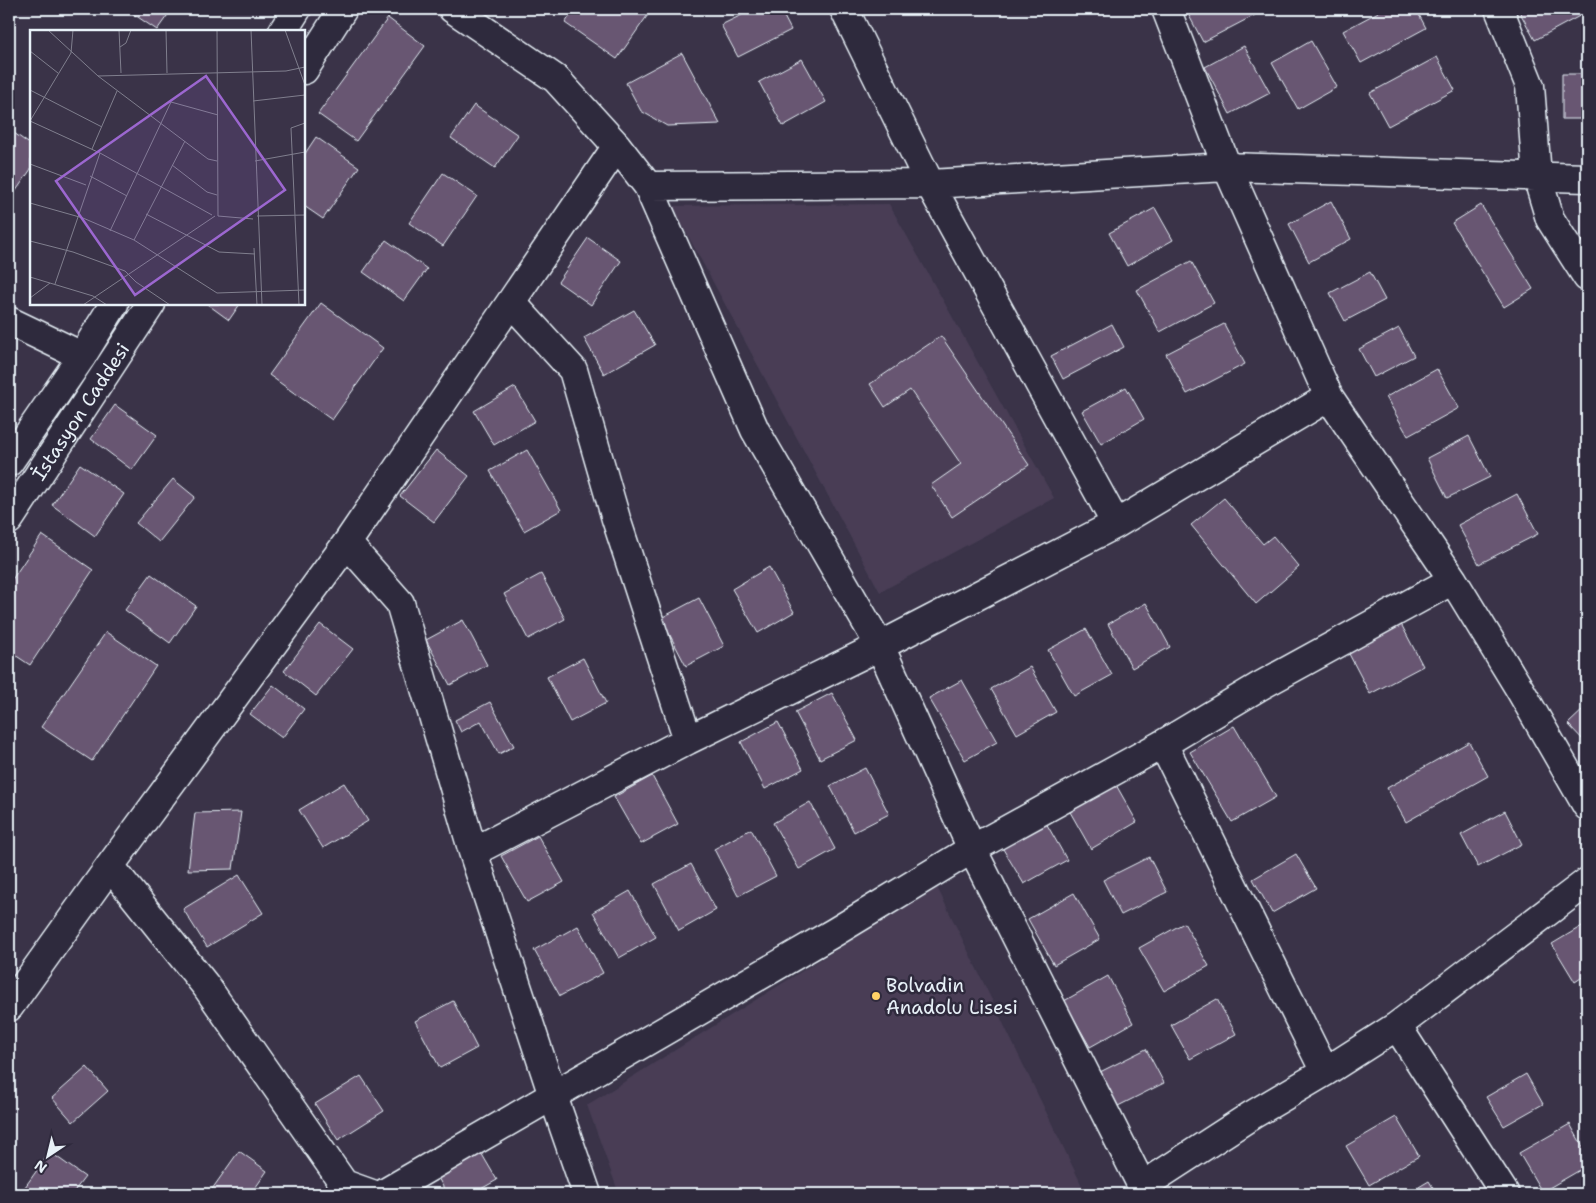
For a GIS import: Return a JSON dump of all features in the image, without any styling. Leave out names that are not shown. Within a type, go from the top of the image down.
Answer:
[{"type":"street","points":[[284,30],[297,9]]},
{"type":"street","points":[[305,68],[343,9]]},
{"type":"street","points":[[453,9],[556,79],[617,146],[648,186],[755,430],[880,646],[972,849],[1143,1190],[1252,1115],[1325,1072],[1397,1026],[1587,882]]},
{"type":"street","points":[[844,9],[930,184],[1116,524]]},
{"type":"street","points":[[1166,9],[1227,167],[1329,397],[1453,580],[1519,688],[1587,806]]},
{"type":"street","points":[[1499,9],[1530,86],[1537,176],[1550,218],[1587,277]]},
{"type":"street","points":[[9,1007],[346,543],[617,146]]},
{"type":"street","points":[[648,186],[930,184],[1227,167],[1587,178]]},
{"type":"street","points":[[511,302],[573,370],[616,519],[688,740]]},
{"type":"street","points":[[9,462],[82,356],[113,305]]},
{"type":"street","name":"İstasyon Caddesi","points":[[9,520],[150,305]]},
{"type":"street","points":[[9,321],[82,356]]},
{"type":"street","points":[[474,852],[688,740],[880,646],[1116,524],[1329,397]]},
{"type":"street","points":[[346,543],[400,603],[474,852],[553,1096],[587,1194]]},
{"type":"street","points":[[383,1194],[835,932],[972,849],[1163,744],[1260,686],[1453,580]]},
{"type":"street","points":[[1163,744],[1325,1072]]},
{"type":"street","points":[[110,866],[206,986],[344,1184],[372,1194]]},
{"type":"street","points":[[1397,1026],[1505,1194]]},
{"type":"shaded area","points":[[889,204],[1054,498],[880,592],[672,206]]},
{"type":"shaded area","name":"Bolvadin Anadolu Lisesi","points":[[937,887],[1086,1194],[619,1194],[587,1105]]},
{"type":"building","points":[[126,9],[172,9],[157,30]]},
{"type":"building","points":[[575,9],[652,9],[617,59],[565,23]]},
{"type":"building","points":[[754,9],[780,9],[791,30],[738,57],[721,25]]},
{"type":"building","points":[[1251,9],[1255,15],[1203,42],[1186,10]]},
{"type":"building","points":[[1384,9],[1416,9],[1426,28],[1361,63],[1343,31]]},
{"type":"building","points":[[1518,9],[1587,9],[1587,12],[1535,40]]},
{"type":"building","points":[[388,18],[425,46],[356,141],[318,114]]},
{"type":"building","points":[[1311,41],[1337,87],[1298,109],[1272,63]]},
{"type":"building","points":[[1244,46],[1270,93],[1230,114],[1205,67]]},
{"type":"building","points":[[682,53],[720,124],[667,126],[641,111],[626,83]]},
{"type":"building","points":[[1437,57],[1455,90],[1388,126],[1370,93]]},
{"type":"building","points":[[802,59],[826,102],[783,126],[759,82]]},
{"type":"building","points":[[1562,74],[1587,74],[1587,119],[1562,119]]},
{"type":"building","points":[[474,105],[518,135],[495,168],[451,138]]},
{"type":"building","points":[[14,133],[30,144],[30,170],[11,198],[9,196],[9,141]]},
{"type":"building","points":[[316,137],[359,167],[323,219],[305,207],[305,154]]},
{"type":"building","points":[[443,173],[477,196],[443,246],[409,223]]},
{"type":"building","points":[[1331,201],[1351,239],[1309,262],[1289,224]]},
{"type":"building","points":[[1481,205],[1533,289],[1504,307],[1452,223]]},
{"type":"building","points":[[1155,208],[1173,240],[1127,266],[1109,233]]},
{"type":"building","points":[[588,238],[621,261],[591,305],[558,282]]},
{"type":"building","points":[[386,240],[427,269],[404,301],[363,272]]},
{"type":"building","points":[[1191,261],[1214,303],[1160,332],[1137,290]]},
{"type":"building","points":[[1370,272],[1385,300],[1345,321],[1330,293]]},
{"type":"building","points":[[321,303],[383,348],[332,420],[269,375]]},
{"type":"building","points":[[208,305],[239,305],[229,320]]},
{"type":"building","points":[[634,310],[655,345],[604,374],[584,338]]},
{"type":"building","points":[[1112,324],[1124,347],[1063,379],[1051,356]]},
{"type":"building","points":[[1224,324],[1245,364],[1187,394],[1166,354]]},
{"type":"building","points":[[1399,328],[1414,356],[1374,377],[1359,349]]},
{"type":"building","points":[[941,336],[1029,465],[952,517],[931,485],[961,464],[910,390],[885,407],[870,384]]},
{"type":"building","points":[[1437,369],[1459,408],[1408,436],[1386,397]]},
{"type":"building","points":[[515,387],[535,421],[494,445],[474,411]]},
{"type":"building","points":[[1126,387],[1144,419],[1101,444],[1082,411]]},
{"type":"building","points":[[115,405],[157,435],[132,470],[91,439]]},
{"type":"building","points":[[1469,436],[1490,477],[1447,498],[1427,458]]},
{"type":"building","points":[[436,450],[469,476],[434,522],[400,496]]},
{"type":"building","points":[[527,450],[561,510],[524,531],[490,471]]},
{"type":"building","points":[[80,464],[124,494],[95,536],[52,505]]},
{"type":"building","points":[[173,479],[195,497],[159,542],[136,523]]},
{"type":"building","points":[[1517,494],[1538,534],[1479,564],[1458,525]]},
{"type":"building","points":[[1224,498],[1263,544],[1273,536],[1299,567],[1256,604],[1191,525]]},
{"type":"building","points":[[42,535],[93,570],[30,665],[9,651],[9,584]]},
{"type":"building","points":[[769,567],[794,612],[758,633],[732,589]]},
{"type":"building","points":[[151,574],[196,606],[170,643],[125,610]]},
{"type":"building","points":[[541,574],[565,619],[528,639],[504,594]]},
{"type":"building","points":[[699,598],[724,646],[686,666],[661,618]]},
{"type":"building","points":[[1146,603],[1170,647],[1132,668],[1108,624]]},
{"type":"building","points":[[463,620],[487,665],[450,685],[426,640]]},
{"type":"building","points":[[320,624],[353,649],[316,696],[284,671]]},
{"type":"building","points":[[1401,624],[1423,666],[1370,694],[1348,652]]},
{"type":"building","points":[[1086,629],[1112,675],[1074,696],[1048,650]]},
{"type":"building","points":[[106,632],[156,666],[92,761],[41,727]]},
{"type":"building","points":[[583,658],[606,703],[570,722],[547,677]]},
{"type":"building","points":[[1030,667],[1056,712],[1017,734],[991,689]]},
{"type":"building","points":[[962,680],[997,742],[965,760],[929,698]]},
{"type":"building","points":[[273,685],[304,709],[282,738],[250,714]]},
{"type":"building","points":[[832,693],[857,740],[820,759],[795,712]]},
{"type":"building","points":[[490,702],[514,746],[499,754],[481,721],[461,732],[455,720]]},
{"type":"building","points":[[1587,706],[1587,744],[1568,724]]},
{"type":"building","points":[[778,722],[803,769],[765,789],[741,742]]},
{"type":"building","points":[[1234,726],[1276,797],[1232,822],[1190,752]]},
{"type":"building","points":[[1469,742],[1488,776],[1406,822],[1387,788]]},
{"type":"building","points":[[865,768],[889,814],[854,832],[830,786]]},
{"type":"building","points":[[652,776],[678,824],[641,844],[614,797]]},
{"type":"building","points":[[1111,776],[1137,822],[1091,849],[1065,803]]},
{"type":"building","points":[[344,783],[368,821],[323,848],[299,810]]},
{"type":"building","points":[[810,802],[835,849],[799,869],[773,823]]},
{"type":"building","points":[[1505,811],[1522,844],[1478,867],[1461,835]]},
{"type":"building","points":[[241,812],[233,869],[188,870],[195,813]]},
{"type":"building","points":[[1041,814],[1067,860],[1024,884],[997,839]]},
{"type":"building","points":[[751,829],[776,876],[738,896],[714,849]]},
{"type":"building","points":[[538,836],[564,882],[527,902],[501,856]]},
{"type":"building","points":[[1296,854],[1316,888],[1272,913],[1253,879]]},
{"type":"building","points":[[1149,857],[1167,892],[1121,915],[1103,880]]},
{"type":"building","points":[[691,864],[716,910],[679,931],[654,884]]},
{"type":"building","points":[[239,875],[263,913],[207,947],[183,909]]},
{"type":"building","points":[[630,891],[656,937],[619,958],[593,912]]},
{"type":"building","points":[[1074,893],[1100,939],[1054,965],[1028,919]]},
{"type":"building","points":[[1184,923],[1209,966],[1164,991],[1139,948]]},
{"type":"building","points":[[1587,923],[1587,974],[1575,982],[1552,944]]},
{"type":"building","points":[[578,926],[603,973],[560,996],[534,950]]},
{"type":"building","points":[[1108,976],[1133,1023],[1090,1047],[1064,1001]]},
{"type":"building","points":[[1217,999],[1236,1034],[1190,1059],[1171,1025]]},
{"type":"building","points":[[453,1001],[477,1048],[440,1068],[415,1021]]},
{"type":"building","points":[[1146,1049],[1164,1083],[1118,1106],[1100,1072]]},
{"type":"building","points":[[87,1067],[108,1091],[73,1122],[52,1098]]},
{"type":"building","points":[[1526,1074],[1543,1104],[1504,1126],[1486,1097]]},
{"type":"building","points":[[361,1076],[384,1111],[338,1140],[315,1104]]},
{"type":"building","points":[[1396,1117],[1419,1156],[1369,1185],[1346,1146]]},
{"type":"building","points":[[1570,1124],[1587,1154],[1587,1166],[1542,1192],[1519,1153]]},
{"type":"building","points":[[239,1151],[267,1171],[251,1194],[213,1194],[210,1192]]},
{"type":"building","points":[[480,1151],[497,1180],[472,1194],[447,1194],[436,1174]]},
{"type":"building","points":[[50,1152],[85,1177],[72,1194],[20,1194]]},
{"type":"building","points":[[1429,1181],[1437,1194],[1407,1194]]},
{"type":"place","name":"Bolvadin Anadolu Lisesi","points":[[876,996]]}]
